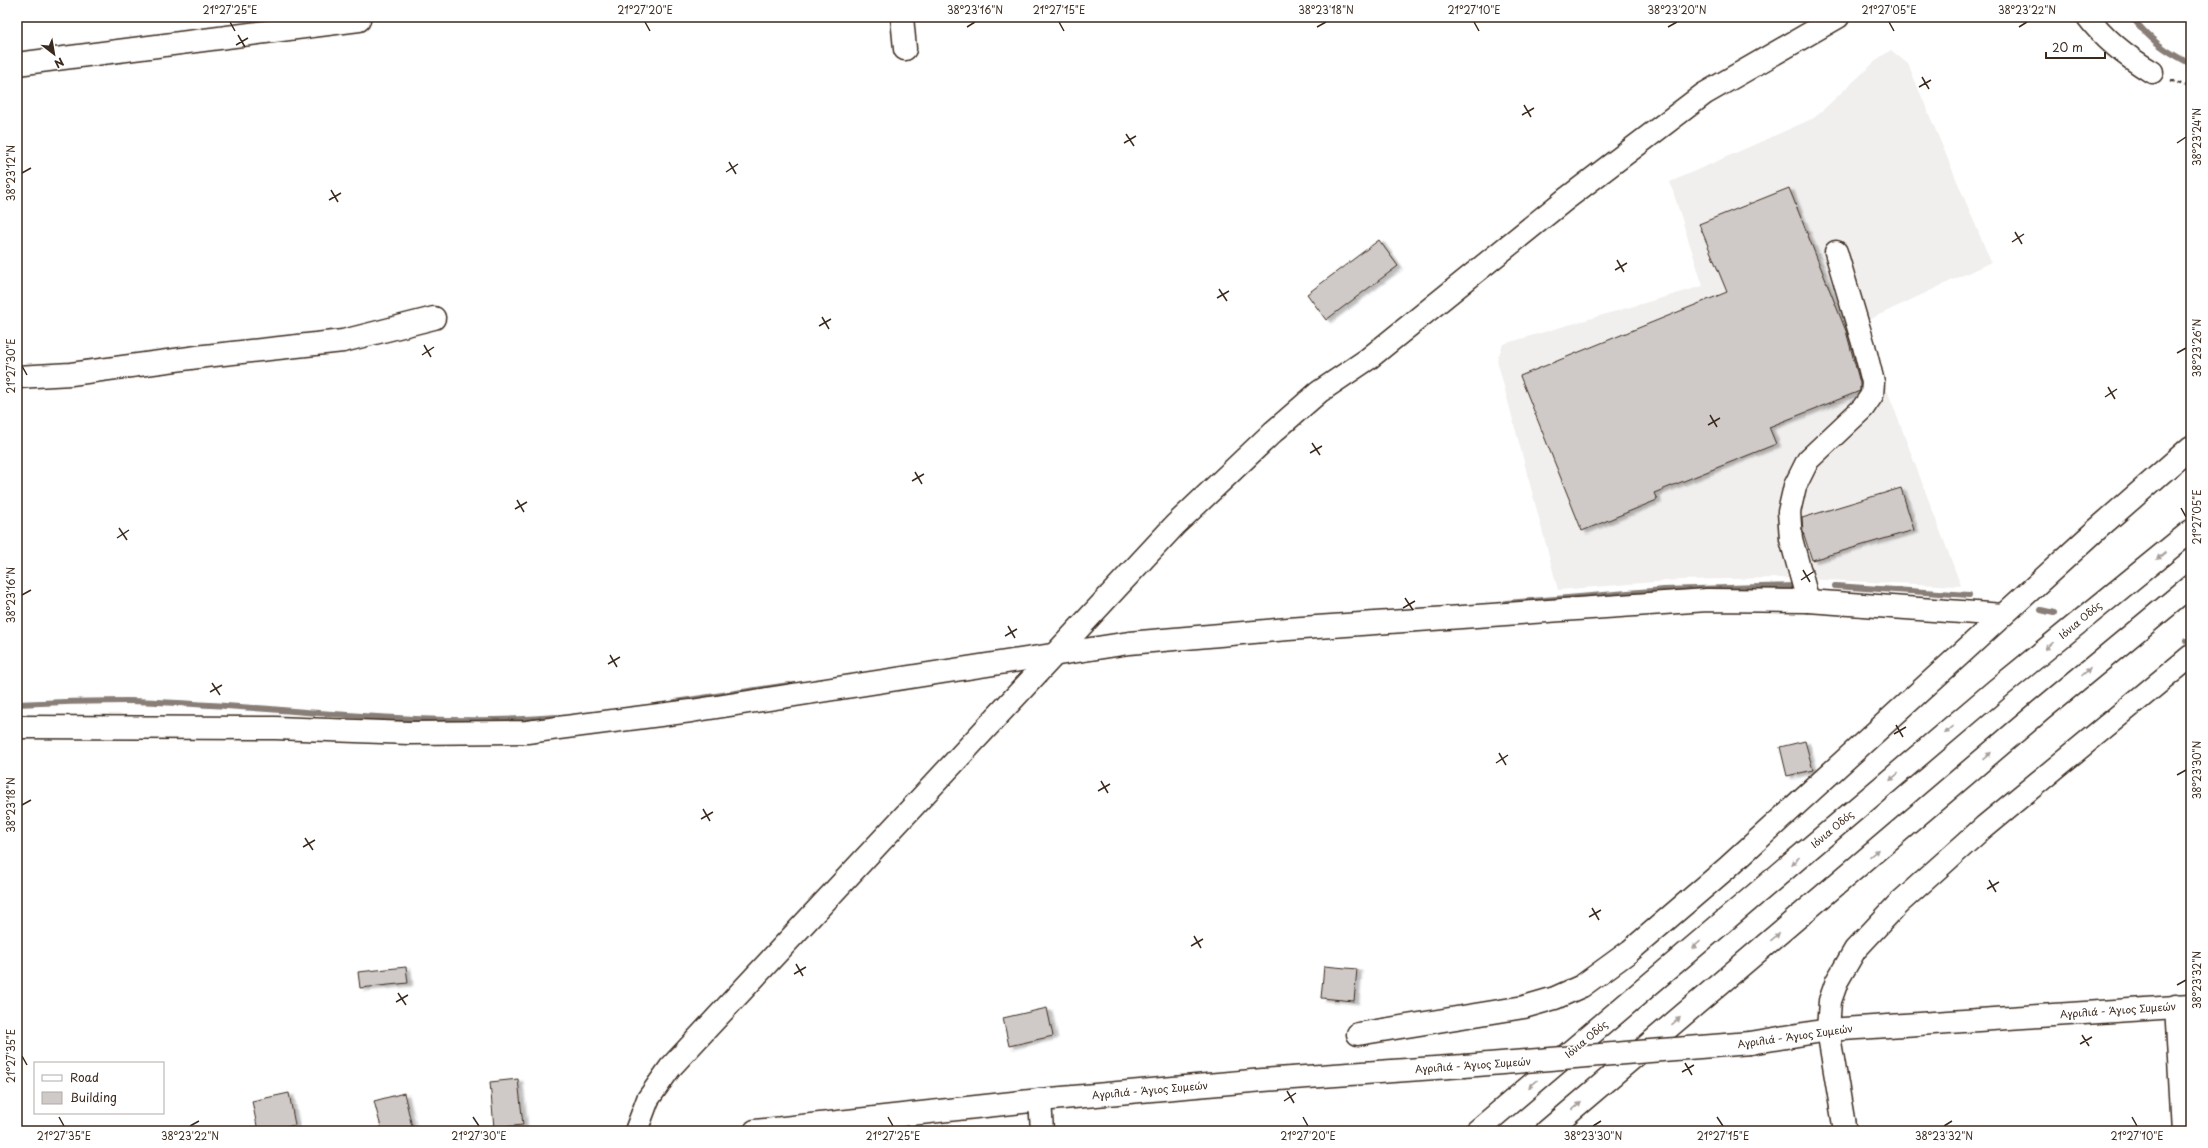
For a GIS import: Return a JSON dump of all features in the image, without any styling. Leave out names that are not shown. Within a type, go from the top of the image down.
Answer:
[{"type":"main road","points":[[902,17],[904,49]]},
{"type":"main road","points":[[636,1131],[648,1099],[670,1068],[1175,525],[1273,432],[1319,392],[1368,359],[1566,199],[1704,94],[1838,17]]},
{"type":"main road","points":[[2088,17],[2108,41],[2129,58],[2152,72]]},
{"type":"main road","points":[[17,64],[359,20]]},
{"type":"main road","points":[[1808,601],[1791,539],[1789,512],[1795,486],[1808,460],[1863,408],[1872,395],[1873,382],[1864,346],[1836,252]]},
{"type":"main road","points":[[17,377],[71,374],[205,356],[343,341],[434,318]]},
{"type":"main road","points":[[1358,1034],[1524,1007],[1555,998],[1582,986],[1630,951],[1728,866],[2003,615],[2191,448]]},
{"type":"main road","name":"Ιόνια Οδός","points":[[1477,1131],[1996,690],[2191,531]]},
{"type":"main road","points":[[1547,1131],[2040,711],[2191,586]]},
{"type":"main road","points":[[17,727],[275,728],[409,732],[527,732],[692,711],[1129,643],[1296,628],[1700,601],[1808,601],[2003,615]]},
{"type":"main road","points":[[1845,1131],[1828,1030],[1830,1001],[1838,981],[1855,950],[1898,904],[1990,822],[2191,656]]},
{"type":"main road","points":[[2183,1006],[2183,1131]]},
{"type":"main road","name":"Αγριλιά - Άγιος Συμεών","points":[[755,1131],[1040,1100],[1262,1080],[1464,1066],[1750,1043],[1828,1030],[2183,1006]]},
{"type":"main road","points":[[1040,1100],[1042,1131]]},
{"type":"shaded area","points":[[1891,50],[1908,64],[1991,262],[1862,323],[1961,586],[1779,578],[1679,580],[1558,590],[1497,360],[1503,344],[1703,286],[1670,182],[1814,118],[1879,58]]},
{"type":"building","points":[[1789,188],[1846,331],[1860,383],[1860,391],[1769,427],[1776,444],[1654,493],[1657,500],[1582,531],[1520,376],[1727,292],[1699,224]]},
{"type":"building","points":[[1379,240],[1398,266],[1326,320],[1307,294]]},
{"type":"building","points":[[1901,488],[1914,530],[1812,560],[1803,532],[1802,518]]},
{"type":"building","points":[[1805,741],[1813,770],[1787,776],[1780,747]]},
{"type":"building","points":[[1324,966],[1357,969],[1354,1001],[1321,998]]},
{"type":"building","points":[[406,967],[408,983],[360,988],[358,972]]},
{"type":"building","points":[[1047,1008],[1053,1036],[1009,1046],[1003,1018]]},
{"type":"building","points":[[518,1079],[523,1125],[494,1128],[490,1082]]},
{"type":"building","points":[[289,1093],[295,1125],[269,1131],[258,1131],[252,1101]]},
{"type":"building","points":[[404,1093],[413,1131],[382,1131],[374,1101]]},
{"type":"waterway","points":[[2132,17],[2158,44],[2191,64]]},
{"type":"waterway","points":[[1506,603],[1664,590],[1794,586]]},
{"type":"waterway","points":[[1835,586],[1969,595]]},
{"type":"waterway","points":[[2041,610],[2054,613]]},
{"type":"waterway","points":[[2187,641],[2191,642]]},
{"type":"waterway","points":[[675,702],[789,685]]},
{"type":"waterway","points":[[17,704],[126,701],[234,706],[395,718],[503,720],[557,717]]}]
